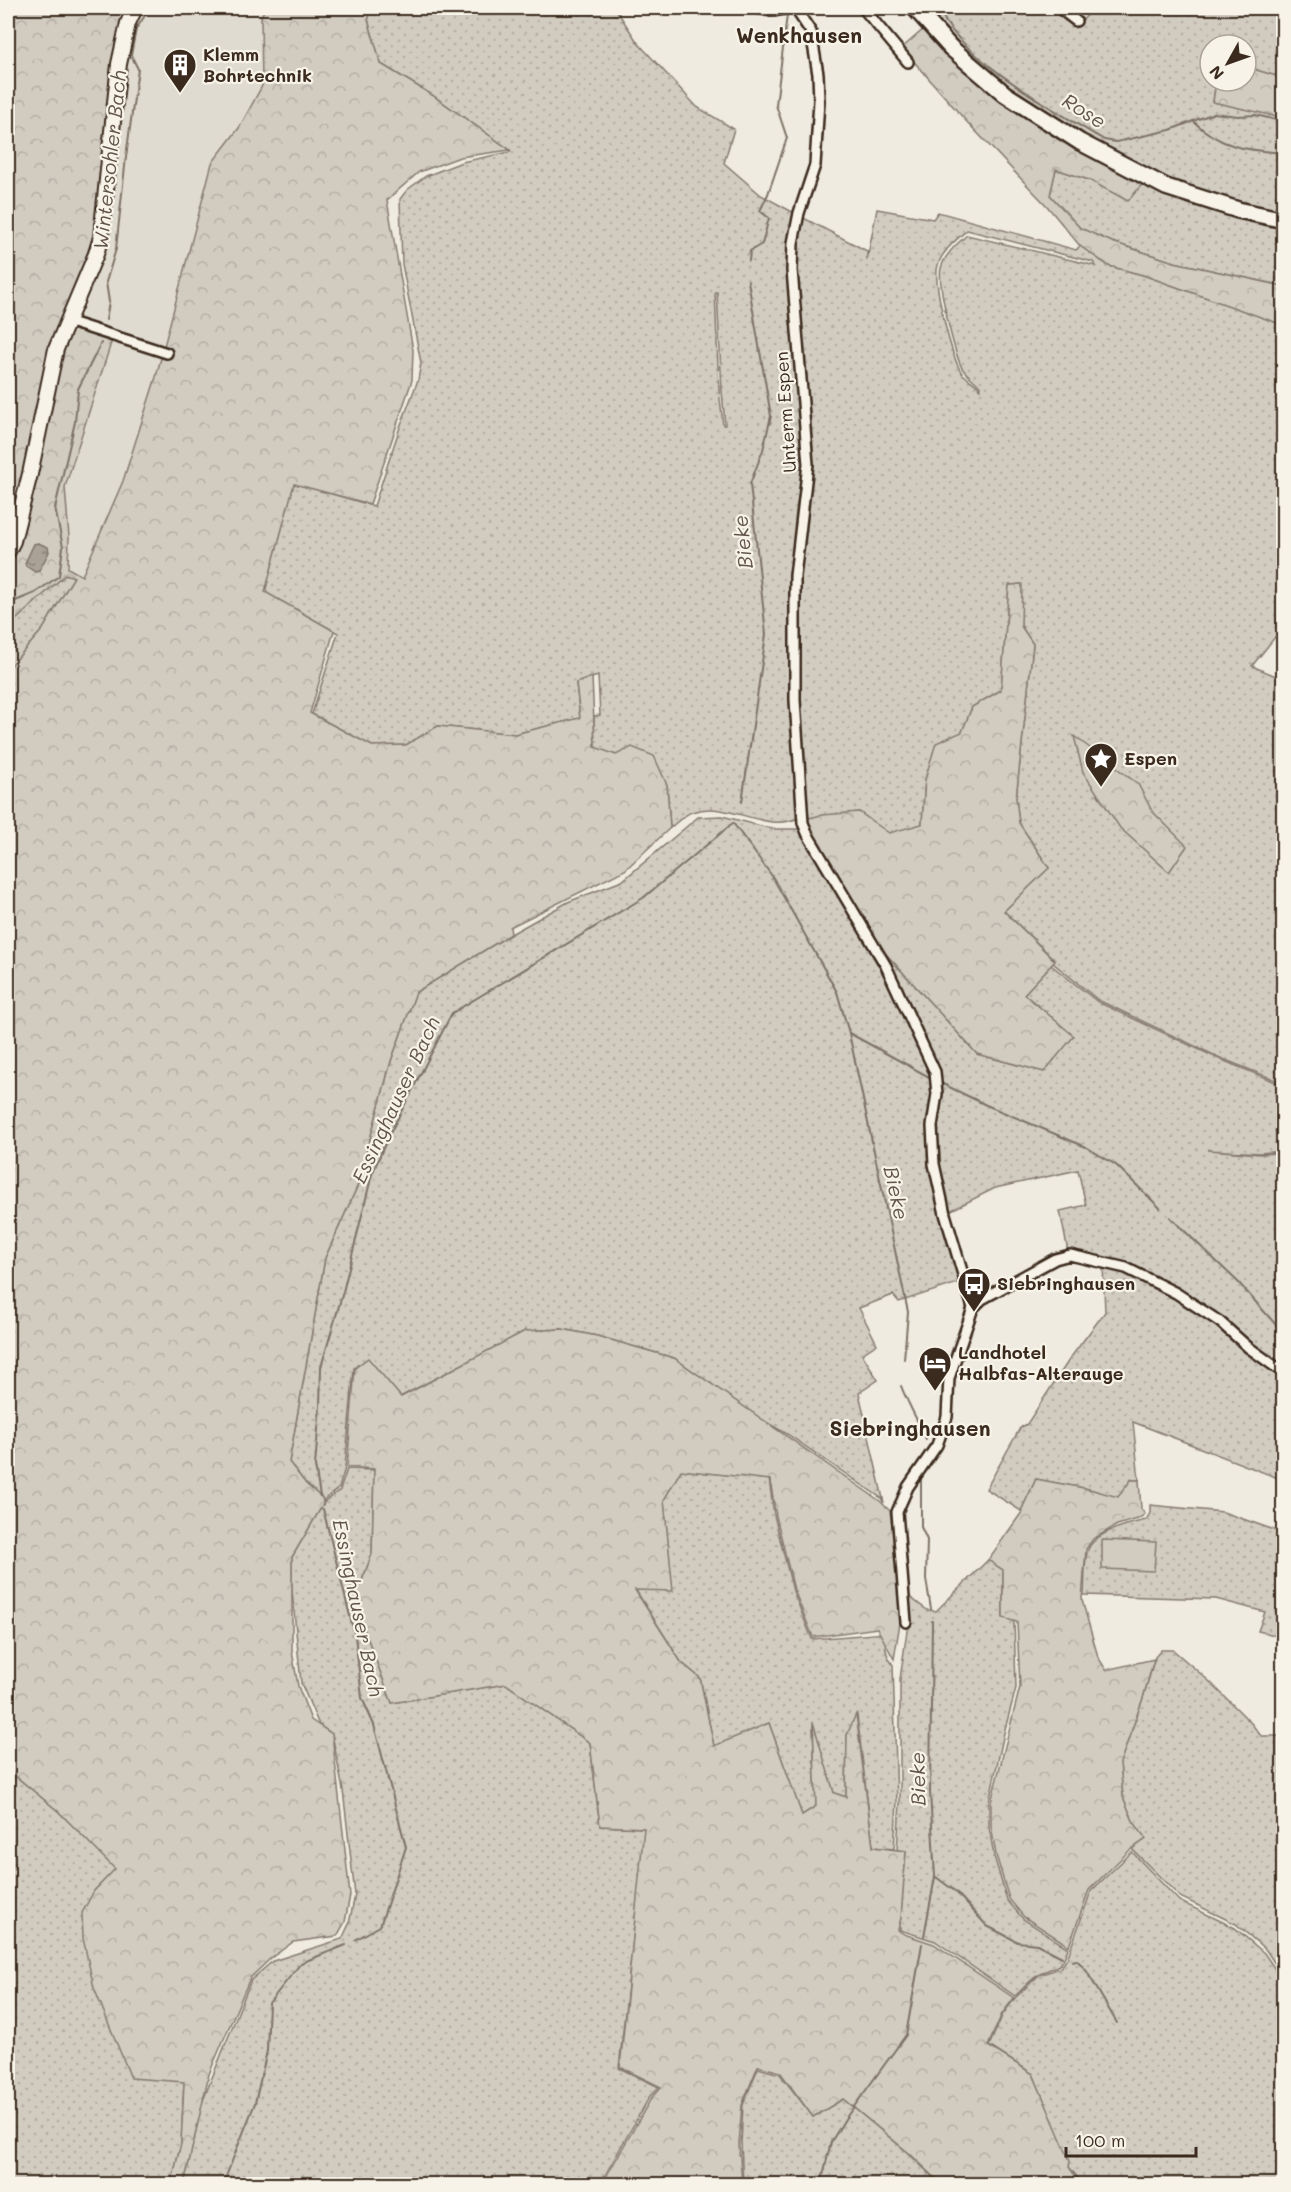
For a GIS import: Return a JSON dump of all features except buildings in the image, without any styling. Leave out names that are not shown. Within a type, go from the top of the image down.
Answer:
[{"type":"main road","points":[[915,8],[951,48],[1005,94],[1080,142],[1166,187],[1238,210],[1284,220]]},
{"type":"street","points":[[8,551],[13,541],[30,474],[56,349],[96,254],[100,237],[119,64],[128,23],[135,8]]},
{"type":"street","points":[[757,8],[773,11],[789,8]]},
{"type":"street","name":"Unterm Espen","points":[[795,8],[812,32],[819,92],[815,165],[799,213],[793,243],[792,270],[808,464],[795,576],[795,700],[803,823],[886,966],[935,1072],[937,1094],[932,1126],[934,1164],[945,1214],[973,1308]]},
{"type":"street","points":[[862,8],[908,62]]},
{"type":"street","points":[[1059,8],[1076,21]]},
{"type":"street","points":[[67,321],[167,353]]},
{"type":"street","points":[[906,1622],[897,1512],[908,1487],[937,1445],[947,1417],[950,1378],[973,1308],[982,1299],[1055,1260],[1070,1255],[1126,1268],[1176,1293],[1220,1322],[1248,1347],[1284,1373]]},
{"type":"shaded area","name":"Klemm Bohrtechnik","points":[[143,8],[265,8],[261,17],[262,86],[239,128],[212,163],[156,377],[123,481],[82,576],[68,568],[69,537],[65,487],[112,341],[70,328],[98,265],[128,39]]},
{"type":"green space","points":[[8,8],[129,8],[118,35],[100,218],[61,325],[112,340],[65,487],[69,537],[68,568],[82,576],[123,481],[156,377],[212,163],[239,128],[262,86],[261,17],[265,8],[372,8],[368,20],[381,64],[432,95],[510,150],[460,157],[419,172],[387,200],[413,350],[412,380],[370,504],[294,484],[265,592],[334,631],[310,713],[372,746],[406,745],[438,726],[515,734],[580,718],[576,683],[592,677],[595,747],[616,755],[632,747],[654,756],[667,785],[670,828],[625,870],[510,927],[511,934],[416,992],[391,1061],[357,1187],[325,1258],[289,1462],[306,1484],[322,1498],[323,1502],[325,1501],[292,1557],[292,1651],[298,1686],[311,1720],[332,1734],[350,1895],[345,1922],[337,1936],[293,1942],[271,1958],[250,1978],[209,2074],[184,2184],[171,2184],[181,2144],[184,2082],[131,2078],[94,1988],[83,1938],[82,1913],[94,1891],[115,1869],[58,1811],[8,1770],[8,669],[43,629],[74,577],[66,574],[8,627]]},
{"type":"green space","points":[[372,8],[615,8],[638,43],[697,107],[734,129],[724,163],[761,195],[796,214],[789,245],[806,446],[793,574],[801,817],[773,822],[706,809],[689,813],[670,828],[667,785],[616,755],[595,748],[594,716],[600,715],[598,676],[576,683],[580,718],[515,734],[438,726],[406,745],[372,746],[312,714],[338,633],[265,592],[294,483],[374,506],[418,380],[421,363],[402,264],[400,199],[407,190],[426,176],[462,162],[510,152],[432,95],[381,64],[368,20]],"holes":[[[715,292],[717,292],[722,391],[725,425],[723,425],[719,390]]]},
{"type":"green space","points":[[906,8],[1050,8],[1075,28],[1094,8],[1283,9],[1283,78],[1258,71],[1258,33],[1198,33],[1198,93],[1214,93],[1213,102],[1283,118],[1283,286],[1174,262],[1112,242],[1080,228],[1050,195],[1056,169],[1089,180],[1048,129],[925,28]]},
{"type":"green space","points":[[925,28],[1003,100],[1144,182],[1128,201],[1089,180],[1056,169],[1050,195],[1080,228],[1112,242],[1174,262],[1283,286],[1283,325],[1143,275],[1109,266],[1080,246],[1047,206],[966,121],[902,48]]},
{"type":"green space","points":[[1258,71],[1283,78],[1283,118],[1213,102],[1214,93],[1258,93]]},
{"type":"green space","points":[[877,209],[933,219],[938,212],[1076,250],[1080,246],[1109,266],[1143,275],[1283,325],[1283,627],[1252,666],[1283,679],[1283,1083],[1218,1057],[1098,1000],[1053,963],[1055,960],[1004,911],[1049,868],[1019,823],[1016,798],[1033,644],[1021,626],[1021,584],[1009,586],[1001,690],[972,707],[962,732],[925,779],[922,824],[889,834],[859,812],[805,819],[798,701],[797,577],[810,484],[811,447],[805,396],[795,239],[800,216],[867,251],[867,260]],"holes":[[[967,230],[1093,262],[1096,266],[967,235],[945,258],[940,276],[947,318],[959,360],[964,371],[981,388],[962,373],[943,318],[937,274],[943,255]]]},
{"type":"green space","points":[[66,574],[74,577],[43,629],[8,669],[8,627]]},
{"type":"green space","points":[[1022,584],[1021,626],[1033,644],[1016,798],[1019,823],[1049,868],[1004,911],[1055,961],[1024,994],[1074,1036],[1044,1072],[977,1054],[868,934],[804,819],[859,812],[889,833],[922,824],[925,779],[936,743],[962,732],[972,707],[1001,690],[1009,585]]},
{"type":"green space","points":[[1074,736],[1138,784],[1152,811],[1187,846],[1169,872],[1120,828],[1083,772]]},
{"type":"green space","points":[[722,816],[773,829],[800,829],[910,1021],[932,1072],[935,1093],[930,1125],[964,1281],[899,1302],[893,1295],[859,1308],[877,1344],[862,1354],[878,1380],[859,1393],[884,1503],[881,1498],[674,1358],[597,1336],[562,1329],[525,1331],[400,1397],[368,1359],[354,1368],[345,1468],[339,1488],[322,1501],[322,1498],[306,1484],[289,1462],[325,1258],[357,1187],[391,1061],[416,992],[568,902],[622,881],[698,817]]},
{"type":"green space","points":[[868,934],[977,1054],[1044,1072],[1073,1036],[1024,994],[1051,965],[1098,1002],[1217,1058],[1283,1085],[1283,1151],[1260,1153],[1208,1150],[1260,1154],[1283,1153],[1283,1371],[1138,1272],[1068,1252],[1060,1211],[1086,1205],[1078,1170],[995,1188],[946,1213],[933,1144],[939,1072],[918,1022]]},
{"type":"green space","points":[[1103,1265],[1152,1283],[1176,1296],[1283,1374],[1283,1480],[1133,1422],[1139,1480],[1131,1480],[1118,1498],[1089,1489],[1036,1479],[1021,1511],[986,1489],[1020,1428],[1027,1424],[1071,1357],[1105,1312]]},
{"type":"green space","points":[[562,1329],[597,1336],[674,1358],[880,1501],[890,1511],[901,1588],[900,1623],[894,1659],[877,1628],[813,1637],[794,1590],[776,1516],[770,1480],[681,1470],[664,1500],[673,1591],[635,1590],[681,1662],[700,1678],[714,1746],[769,1723],[802,1815],[816,1806],[813,1722],[834,1793],[846,1797],[847,1735],[856,1714],[873,1847],[906,1851],[898,1930],[934,1944],[1014,1998],[1002,2014],[988,2046],[1033,2074],[1070,2161],[1069,2167],[1081,2184],[942,2184],[909,2153],[843,2099],[813,2117],[780,2072],[758,2066],[742,2105],[739,2144],[742,2184],[602,2184],[652,2097],[661,2087],[620,2067],[644,1828],[600,1826],[590,1743],[506,1684],[392,1703],[354,1602],[372,1554],[374,1469],[347,1467],[355,1368],[368,1358],[401,1397],[525,1331]]},
{"type":"green space","points":[[347,1469],[374,1470],[372,1554],[354,1602],[392,1703],[506,1684],[590,1743],[600,1826],[645,1828],[619,2068],[659,2087],[650,2096],[600,2184],[184,2184],[202,2103],[251,1980],[273,1961],[342,1939],[349,1924],[355,1895],[343,1790],[332,1734],[319,1725],[301,1683],[292,1590],[292,1557],[325,1501],[340,1490]]},
{"type":"green space","points":[[681,1470],[769,1479],[774,1515],[793,1591],[812,1639],[886,1633],[886,1650],[893,1665],[897,1802],[894,1849],[873,1847],[857,1715],[847,1735],[846,1797],[834,1793],[813,1725],[816,1806],[802,1816],[769,1723],[714,1747],[700,1678],[681,1662],[635,1589],[672,1590],[664,1500]]},
{"type":"green space","points":[[1036,1479],[1118,1497],[1131,1480],[1139,1480],[1141,1509],[1145,1514],[1138,1519],[1117,1525],[1093,1539],[1086,1549],[1082,1600],[1098,1657],[1106,1670],[1154,1659],[1120,1763],[1123,1797],[1133,1821],[1146,1839],[1130,1850],[1089,1890],[1069,1946],[1024,1917],[1009,1899],[996,1855],[991,1826],[991,1802],[1020,1687],[1017,1622],[1003,1618],[1003,1570],[988,1560],[1022,1512]]},
{"type":"green space","points":[[1150,1505],[1223,1512],[1283,1533],[1283,1637],[1258,1631],[1265,1612],[1216,1599],[1084,1595],[1085,1563],[1090,1546],[1103,1534],[1146,1520],[1150,1513]]},
{"type":"green space","points":[[1102,1540],[1156,1542],[1154,1571],[1102,1569]]},
{"type":"green space","points":[[988,1560],[1003,1570],[1003,1617],[1014,1621],[1016,1688],[989,1802],[989,1827],[994,1856],[1007,1900],[1023,1919],[1068,1948],[1059,1965],[1034,1978],[1015,1996],[935,1941],[900,1930],[906,1851],[897,1850],[900,1802],[900,1679],[908,1624],[907,1595],[927,1610],[936,1611]]},
{"type":"green space","points":[[1161,1650],[1173,1650],[1209,1681],[1261,1736],[1283,1736],[1283,1976],[1266,1950],[1236,1924],[1180,1897],[1132,1849],[1146,1839],[1133,1821],[1123,1797],[1120,1763],[1155,1657]]},
{"type":"green space","points":[[8,1770],[58,1811],[116,1869],[94,1891],[184,2082],[181,2144],[171,2184],[8,2184]]},
{"type":"green space","points":[[1132,1852],[1179,1901],[1235,1928],[1264,1953],[1283,1981],[1283,2184],[1083,2184],[1069,2167],[1069,2161],[1033,2074],[989,2046],[1003,2014],[1015,1998],[1039,1975],[1060,1968],[1067,1959],[1091,1891]]},
{"type":"green space","points":[[758,2068],[780,2074],[813,2117],[843,2099],[906,2151],[940,2184],[743,2184],[741,2143],[743,2105]]},
{"type":"water","points":[[38,543],[48,547],[49,552],[39,571],[35,572],[25,563],[34,544]]},
{"type":"waterway","name":"Wintersohler Bach","points":[[106,320],[109,302],[106,282],[116,249],[138,69],[131,55],[136,29],[150,8]]},
{"type":"waterway","name":"Rose","points":[[939,8],[949,26],[986,64],[1037,99],[1104,140],[1116,142],[1170,130],[1214,113],[1238,116],[1256,115],[1284,122]]},
{"type":"waterway","name":"Bieke","points":[[749,261],[750,251],[762,244],[769,218],[760,211],[787,138],[776,105],[787,15]]},
{"type":"waterway","points":[[1193,121],[1214,137],[1235,146],[1284,153]]},
{"type":"waterway","name":"Bieke","points":[[742,802],[766,634],[750,484],[763,450],[771,416],[748,281]]},
{"type":"waterway","name":"Wintersohler Bach","points":[[8,604],[35,593],[59,576],[63,547],[55,508],[75,422],[78,389],[101,343]]},
{"type":"waterway","name":"Essinghauser Bach","points":[[320,1496],[315,1466],[321,1367],[343,1292],[372,1174],[387,1139],[452,1013],[643,898],[733,823],[772,876],[837,992],[849,1033],[931,1078]]},
{"type":"waterway","name":"Bieke","points":[[849,1033],[908,1312],[904,1359]]},
{"type":"waterway","points":[[941,1083],[986,1105],[1086,1147],[1116,1165],[1160,1208]]},
{"type":"waterway","points":[[1170,1217],[1238,1282],[1284,1334]]},
{"type":"waterway","name":"Bieke","points":[[901,1386],[926,1439]]},
{"type":"waterway","name":"Bieke","points":[[923,1473],[921,1477],[921,1527],[927,1540],[926,1579],[931,1609]]},
{"type":"waterway","name":"Essinghauser Bach","points":[[323,1509],[355,1636],[362,1698],[374,1725],[406,1847],[380,1926],[355,1940]]},
{"type":"waterway","name":"Bieke","points":[[924,1936],[935,1877],[930,1792],[932,1621]]},
{"type":"waterway","points":[[936,1877],[956,1892],[987,1926],[1018,1942],[1037,1944],[1062,1957]]},
{"type":"waterway","name":"Bieke","points":[[821,2184],[831,2142],[906,2035],[922,1944]]},
{"type":"waterway","name":"Essinghauser Bach","points":[[223,2184],[255,2103],[267,2051],[269,2003],[301,1963],[346,1945]]},
{"type":"waterway","points":[[1072,1961],[1077,1960],[1086,1970],[1117,2023]]},
{"type":"place","name":"Klemm Bohrtechnik","points":[[180,94]]},
{"type":"place","name":"Espen","points":[[1101,788]]},
{"type":"place","name":"Siebringhausen","points":[[974,1313]]},
{"type":"place","name":"Landhotel Halbfas-Alterauge","points":[[935,1392]]},
{"type":"district","name":"Wenkhausen","points":[[799,36]]},
{"type":"district","name":"Siebringhausen","points":[[910,1429]]}]
